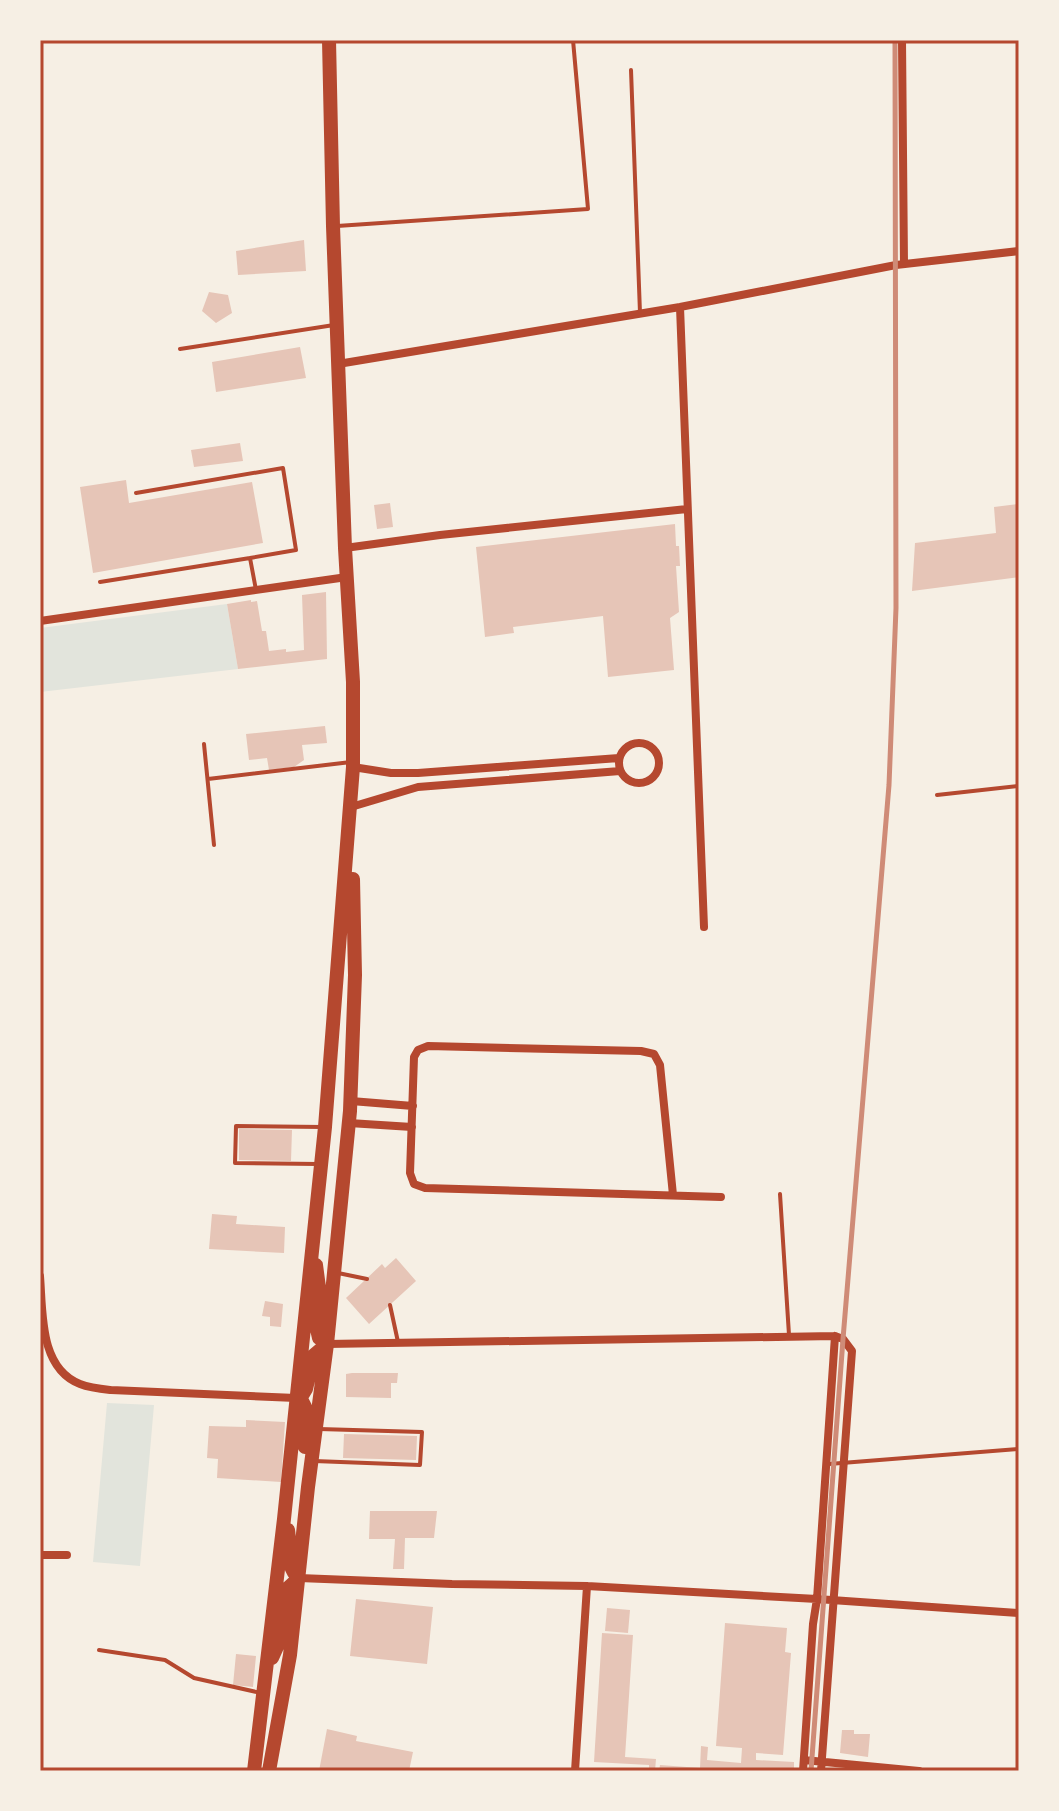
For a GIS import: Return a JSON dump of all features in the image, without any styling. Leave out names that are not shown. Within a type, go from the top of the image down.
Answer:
[{"type":"main road","points":[[254,1771],[325,1127],[353,765],[353,682],[338,364],[329,40]]},
{"type":"main road","points":[[269,1771],[290,1655],[327,1344],[351,1101],[355,975],[351,807]]},
{"type":"main road","points":[[312,1252],[320,1295],[317,1329],[319,1338],[327,1344]]},
{"type":"main road","points":[[296,1398],[306,1389],[314,1355],[327,1344]]},
{"type":"main road","points":[[296,1398],[305,1407],[304,1462],[308,1487]]},
{"type":"main road","points":[[284,1519],[291,1544],[291,1572],[299,1578]]},
{"type":"main road","points":[[266,1670],[281,1638],[286,1593],[299,1578]]},
{"type":"street","points":[[902,40],[904,264]]},
{"type":"street","points":[[338,364],[680,307],[904,264],[1019,251]]},
{"type":"street","points":[[680,307],[704,927]]},
{"type":"street","points":[[345,548],[687,509]]},
{"type":"street","points":[[40,621],[347,577]]},
{"type":"street","points":[[631,744],[644,744],[655,751],[659,762],[656,775],[646,783],[633,783],[620,771],[619,758],[631,744]]},
{"type":"street","points":[[353,765],[391,773],[418,773],[619,758]]},
{"type":"street","points":[[511,766],[512,780]]},
{"type":"street","points":[[351,807],[418,787],[620,771]]},
{"type":"street","points":[[418,773],[418,787]]},
{"type":"street","points":[[673,1195],[660,1065],[654,1054],[641,1051],[428,1046],[418,1050],[414,1057],[410,1173],[414,1184],[425,1188],[721,1197]]},
{"type":"street","points":[[351,1101],[413,1106]]},
{"type":"street","points":[[349,1123],[412,1127]]},
{"type":"street","points":[[40,1276],[49,1349],[60,1369],[75,1381],[111,1390],[296,1398]]},
{"type":"street","points":[[822,1766],[826,1464],[835,1336]]},
{"type":"street","points":[[327,1344],[835,1336],[843,1339],[852,1351],[843,1462],[824,1600],[813,1624],[803,1771]]},
{"type":"street","points":[[40,1555],[67,1555]]},
{"type":"street","points":[[299,1578],[587,1586],[1019,1613]]},
{"type":"street","points":[[575,1771],[587,1586]]},
{"type":"street","points":[[804,1760],[822,1766],[919,1771]]},
{"type":"lane","points":[[333,226],[588,209],[573,40]]},
{"type":"lane","points":[[631,70],[640,313]]},
{"type":"lane","points":[[180,349],[337,325]]},
{"type":"lane","points":[[100,582],[296,550],[283,468],[136,493]]},
{"type":"lane","points":[[250,558],[256,590]]},
{"type":"lane","points":[[204,744],[214,845]]},
{"type":"lane","points":[[208,779],[353,765]]},
{"type":"lane","points":[[937,795],[1019,786]]},
{"type":"lane","points":[[321,1164],[235,1163],[236,1126],[325,1127]]},
{"type":"lane","points":[[780,1194],[789,1337]]},
{"type":"lane","points":[[334,1272],[367,1279]]},
{"type":"lane","points":[[390,1305],[398,1342]]},
{"type":"lane","points":[[311,1460],[420,1465],[422,1432],[315,1429]]},
{"type":"lane","points":[[826,1464],[1019,1449]]},
{"type":"lane","points":[[99,1650],[165,1660],[194,1678],[263,1693]]},
{"type":"shaded area","points":[[227,604],[238,669],[40,692],[40,628]]},
{"type":"shaded area","points":[[107,1403],[154,1405],[140,1566],[93,1562]]},
{"type":"building","points":[[304,240],[306,271],[238,275],[236,251]]},
{"type":"building","points":[[209,292],[228,295],[232,313],[216,323],[202,311]]},
{"type":"building","points":[[300,347],[306,378],[216,392],[212,362]]},
{"type":"building","points":[[240,443],[243,461],[194,467],[191,450]]},
{"type":"building","points":[[126,480],[129,503],[252,482],[263,543],[93,573],[80,487]]},
{"type":"building","points":[[390,503],[393,527],[377,529],[374,505]]},
{"type":"building","points":[[1019,504],[1019,577],[912,591],[915,543],[996,533],[994,507]]},
{"type":"building","points":[[675,524],[680,566],[676,566],[679,612],[670,618],[674,670],[608,677],[603,616],[513,627],[514,633],[485,637],[476,547]]},
{"type":"building","points":[[326,592],[327,659],[238,669],[227,604],[257,601],[269,651],[304,650],[302,595]]},
{"type":"building","points":[[325,726],[327,743],[302,745],[304,760],[294,767],[269,770],[267,758],[249,760],[246,734]]},
{"type":"building","points":[[239,1129],[292,1130],[291,1161],[239,1160]]},
{"type":"building","points":[[212,1214],[237,1216],[236,1224],[285,1227],[284,1253],[209,1249]]},
{"type":"building","points":[[396,1258],[416,1281],[369,1324],[346,1298],[382,1264],[385,1268]]},
{"type":"building","points":[[265,1301],[283,1304],[281,1327],[270,1326],[270,1317],[262,1316]]},
{"type":"building","points":[[398,1373],[397,1383],[391,1383],[391,1398],[346,1397],[346,1374]]},
{"type":"building","points":[[246,1420],[285,1422],[281,1482],[217,1478],[218,1459],[207,1458],[209,1426],[246,1427]]},
{"type":"building","points":[[344,1434],[417,1436],[416,1460],[343,1458]]},
{"type":"building","points":[[370,1511],[437,1511],[434,1538],[405,1538],[404,1569],[393,1569],[395,1539],[369,1539]]},
{"type":"building","points":[[356,1599],[433,1607],[427,1664],[350,1656]]},
{"type":"building","points":[[607,1608],[630,1610],[628,1633],[605,1631]]},
{"type":"building","points":[[725,1623],[787,1628],[785,1652],[791,1653],[783,1755],[756,1753],[756,1760],[794,1762],[794,1771],[734,1768],[734,1771],[659,1771],[660,1765],[700,1768],[701,1746],[708,1747],[707,1760],[741,1763],[742,1748],[716,1746]]},
{"type":"building","points":[[602,1633],[633,1635],[625,1757],[656,1759],[655,1771],[649,1771],[649,1765],[594,1762]]},
{"type":"building","points":[[236,1654],[256,1656],[253,1687],[233,1685]]},
{"type":"building","points":[[327,1729],[357,1736],[356,1741],[413,1752],[409,1771],[319,1771]]},
{"type":"building","points":[[842,1730],[870,1734],[868,1757],[840,1753]]},
{"type":"railway","points":[[811,1771],[889,785],[896,608],[895,40]]}]
